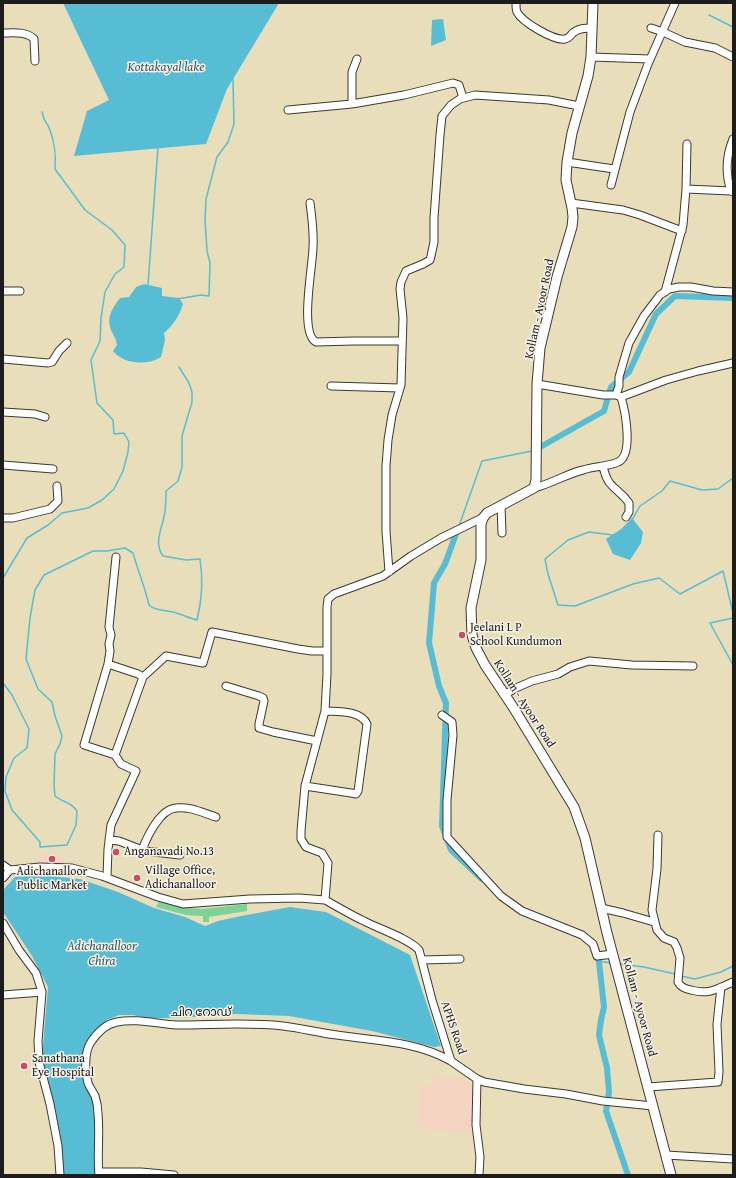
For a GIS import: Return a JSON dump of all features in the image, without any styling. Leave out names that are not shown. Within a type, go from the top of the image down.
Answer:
[{"type":"main road","name":"Kollam - Ayoor Road","points":[[534,488],[537,468],[537,384],[540,348],[557,277],[572,227],[573,217],[566,180],[567,162],[579,106],[588,76],[591,56],[594,3]]},
{"type":"main road","points":[[482,518],[487,513],[534,488]]},
{"type":"main road","name":"Kollam - Ayoor Road","points":[[482,518],[481,560],[471,608],[472,635],[476,648],[574,807],[585,838],[601,908],[672,1175]]},
{"type":"street","points":[[516,3],[517,12],[523,18],[536,28],[558,39],[570,37],[581,28],[592,28]]},
{"type":"street","points":[[611,185],[630,112],[650,59],[675,3]]},
{"type":"street","points":[[651,28],[685,42],[715,48],[733,57]]},
{"type":"street","points":[[3,33],[22,33],[33,37],[35,61]]},
{"type":"street","points":[[591,56],[650,59]]},
{"type":"street","points":[[352,104],[352,72],[357,59]]},
{"type":"street","points":[[288,110],[352,104],[404,95],[453,83],[459,85],[463,98]]},
{"type":"street","points":[[389,572],[386,531],[386,466],[392,415],[400,388],[403,318],[401,282],[406,271],[430,260],[431,256],[434,242],[435,190],[442,116],[450,105],[463,98],[475,95],[549,100],[579,106]]},
{"type":"street","points":[[686,189],[732,192],[727,178],[727,171],[729,148],[733,139]]},
{"type":"street","points":[[664,292],[682,231],[686,189],[687,144]]},
{"type":"street","points":[[567,162],[614,169]]},
{"type":"street","points":[[310,203],[313,248],[307,303],[312,340],[316,342],[401,341]]},
{"type":"street","points":[[571,203],[623,210],[682,231]]},
{"type":"street","points":[[534,488],[584,469],[619,462],[622,459],[626,451],[626,418],[618,396],[620,380],[629,343],[652,305],[660,295],[669,289],[679,287],[733,292]]},
{"type":"street","points":[[3,291],[20,291]]},
{"type":"street","points":[[3,359],[48,363],[52,362],[59,351],[67,343]]},
{"type":"street","points":[[537,384],[603,395],[618,396],[666,380],[733,363]]},
{"type":"street","points":[[330,386],[400,388]]},
{"type":"street","points":[[3,412],[35,414],[45,417]]},
{"type":"street","points":[[3,465],[53,469]]},
{"type":"street","points":[[603,466],[609,484],[629,503],[629,512],[626,517]]},
{"type":"street","points":[[3,518],[12,518],[50,509],[58,501],[57,486]]},
{"type":"street","points":[[501,505],[502,533]]},
{"type":"street","points":[[3,865],[10,870],[40,867],[72,868],[107,878],[158,897],[183,904],[250,899],[299,898],[325,900],[328,863],[322,853],[306,847],[301,838],[305,786],[325,711],[328,599],[330,596],[383,576],[411,556],[441,538],[482,518]]},
{"type":"street","points":[[107,878],[111,824],[136,771],[121,764],[115,755],[84,745],[108,664],[111,635],[109,627],[116,557]]},
{"type":"street","points":[[115,755],[142,677],[166,656],[203,663],[212,632],[298,649],[326,651]]},
{"type":"street","points":[[504,695],[527,683],[558,674],[570,667],[589,661],[632,665],[693,666]]},
{"type":"street","points":[[108,664],[138,674],[142,677]]},
{"type":"street","points":[[226,686],[263,698],[264,701],[259,728],[317,740]]},
{"type":"street","points":[[305,786],[356,794],[358,791],[367,724],[359,715],[325,711]]},
{"type":"street","points":[[442,715],[452,722],[453,735],[446,800],[447,837],[500,896],[522,911],[582,935],[593,944],[597,956],[613,954]]},
{"type":"street","points":[[142,850],[147,836],[158,820],[174,808],[185,808],[216,816]]},
{"type":"street","points":[[658,835],[657,869],[652,910],[657,930],[664,938],[674,942],[677,948],[680,958],[678,982],[688,990],[703,993],[733,982]]},
{"type":"street","points":[[109,840],[119,841],[142,850],[180,855]]},
{"type":"street","points":[[3,878],[10,870]]},
{"type":"street","name":"APHS Road","points":[[325,900],[362,921],[414,945],[419,950],[432,1000],[452,1061],[477,1079],[484,1082],[606,1101],[653,1106]]},
{"type":"street","points":[[601,908],[623,912],[654,922]]},
{"type":"street","points":[[3,923],[19,950],[36,973],[42,992],[38,1041],[39,1062],[50,1104],[58,1146],[60,1175]]},
{"type":"street","points":[[422,960],[460,959]]},
{"type":"street","points":[[648,1087],[718,1082],[717,1024],[721,987]]},
{"type":"street","points":[[3,995],[42,992]]},
{"type":"street","name":"ചിറ റോഡ്","points":[[99,1174],[98,1114],[95,1097],[87,1079],[86,1062],[90,1042],[110,1023],[126,1021],[176,1024],[222,1023],[283,1026],[338,1035],[378,1039],[417,1047],[438,1054],[452,1061]]},
{"type":"street","points":[[477,1079],[476,1125],[480,1157],[479,1175]]},
{"type":"street","points":[[666,1155],[733,1159]]},
{"type":"street","points":[[99,1174],[141,1172],[174,1175]]},
{"type":"shaded area","name":"Adichanalloor Public Market","points":[[39,853],[65,855],[64,864],[39,863]]},
{"type":"shaded area","points":[[433,1077],[463,1078],[475,1087],[473,1133],[417,1128],[421,1086],[431,1086]]},
{"type":"green space","points":[[159,901],[180,907],[202,909],[247,904],[247,911],[209,917],[209,922],[203,922],[203,916],[186,915],[156,907]]},
{"type":"water","name":"Kottakayal lake","points":[[63,3],[279,3],[227,89],[206,144],[74,156],[87,111],[109,100]]},
{"type":"water","points":[[443,19],[446,40],[431,46],[432,20]]},
{"type":"water","points":[[144,284],[162,288],[162,296],[179,298],[183,304],[180,313],[164,333],[165,340],[161,357],[149,362],[129,361],[123,359],[113,351],[117,345],[110,327],[109,319],[113,308],[120,298],[129,297],[136,287]]},
{"type":"water","points":[[632,518],[643,532],[641,543],[630,560],[613,554],[606,539],[621,529]]},
{"type":"water","name":"Adichanalloor Chira","points":[[40,875],[80,879],[118,892],[154,908],[185,917],[205,926],[218,921],[290,907],[326,912],[410,955],[441,1046],[434,1047],[372,1031],[289,1016],[236,1014],[177,1018],[146,1018],[133,1015],[119,1015],[107,1020],[92,1037],[85,1052],[94,1101],[99,1175],[63,1175],[56,1117],[42,1057],[48,987],[32,956],[3,912],[4,889],[16,876]]},
{"type":"waterway","points":[[709,15],[733,27]]},
{"type":"waterway","points":[[177,299],[201,295],[209,296],[210,263],[207,251],[205,220],[206,199],[217,157],[228,142],[234,124],[233,79]]},
{"type":"waterway","points":[[3,578],[27,538],[48,525],[62,513],[88,508],[102,500],[114,489],[123,471],[129,442],[124,433],[114,434],[113,420],[97,403],[91,360],[100,341],[101,318],[105,292],[115,274],[124,267],[125,245],[112,230],[85,210],[55,169],[53,140],[42,112]]},
{"type":"waterway","points":[[148,285],[158,147]]},
{"type":"waterway","points":[[542,446],[604,411],[611,387],[629,372],[656,314],[675,296],[733,298]]},
{"type":"waterway","points":[[3,683],[12,695],[29,729],[27,748],[14,758],[6,777],[5,791],[12,810],[40,842],[40,847],[67,845],[76,825],[77,811],[72,805],[55,796],[55,754],[62,736],[52,702],[38,689],[26,659],[30,618],[35,590],[44,575],[93,551],[107,551],[125,548],[133,553],[149,605],[157,609],[173,612],[197,620],[202,589],[200,559],[186,560],[163,556],[159,547],[160,532],[165,510],[166,491],[178,481],[182,467],[182,436],[192,402],[192,392],[189,383],[179,367]]},
{"type":"waterway","points":[[459,526],[482,461],[532,451]]},
{"type":"waterway","points":[[632,520],[640,506],[662,491],[670,481],[702,490],[718,489],[733,478]]},
{"type":"waterway","points":[[613,535],[589,532],[568,540],[545,559],[558,605],[575,606],[633,584],[659,578],[680,594],[723,571],[733,613]]},
{"type":"waterway","points":[[456,534],[445,564],[434,583],[429,643],[439,686],[446,703],[442,826],[451,850],[482,879]]},
{"type":"waterway","points":[[733,618],[710,623],[733,665]]},
{"type":"waterway","points":[[598,953],[604,1007],[599,1035],[607,1068],[609,1092],[606,1111],[628,1175]]},
{"type":"waterway","points":[[599,961],[610,963]]},
{"type":"waterway","points":[[620,964],[644,967],[675,974]]},
{"type":"waterway","points":[[681,976],[695,979],[721,972],[733,966]]},
{"type":"place","name":"Jeelani L P School Kundumon","points":[[462,635]]},
{"type":"place","name":"Anganavadi No.13","points":[[116,852]]},
{"type":"place","name":"Adichanalloor Public Market","points":[[52,859]]},
{"type":"place","name":"Village Office, Adichanalloor","points":[[137,878]]},
{"type":"place","name":"Sanathana Eye Hospital","points":[[24,1066]]}]
